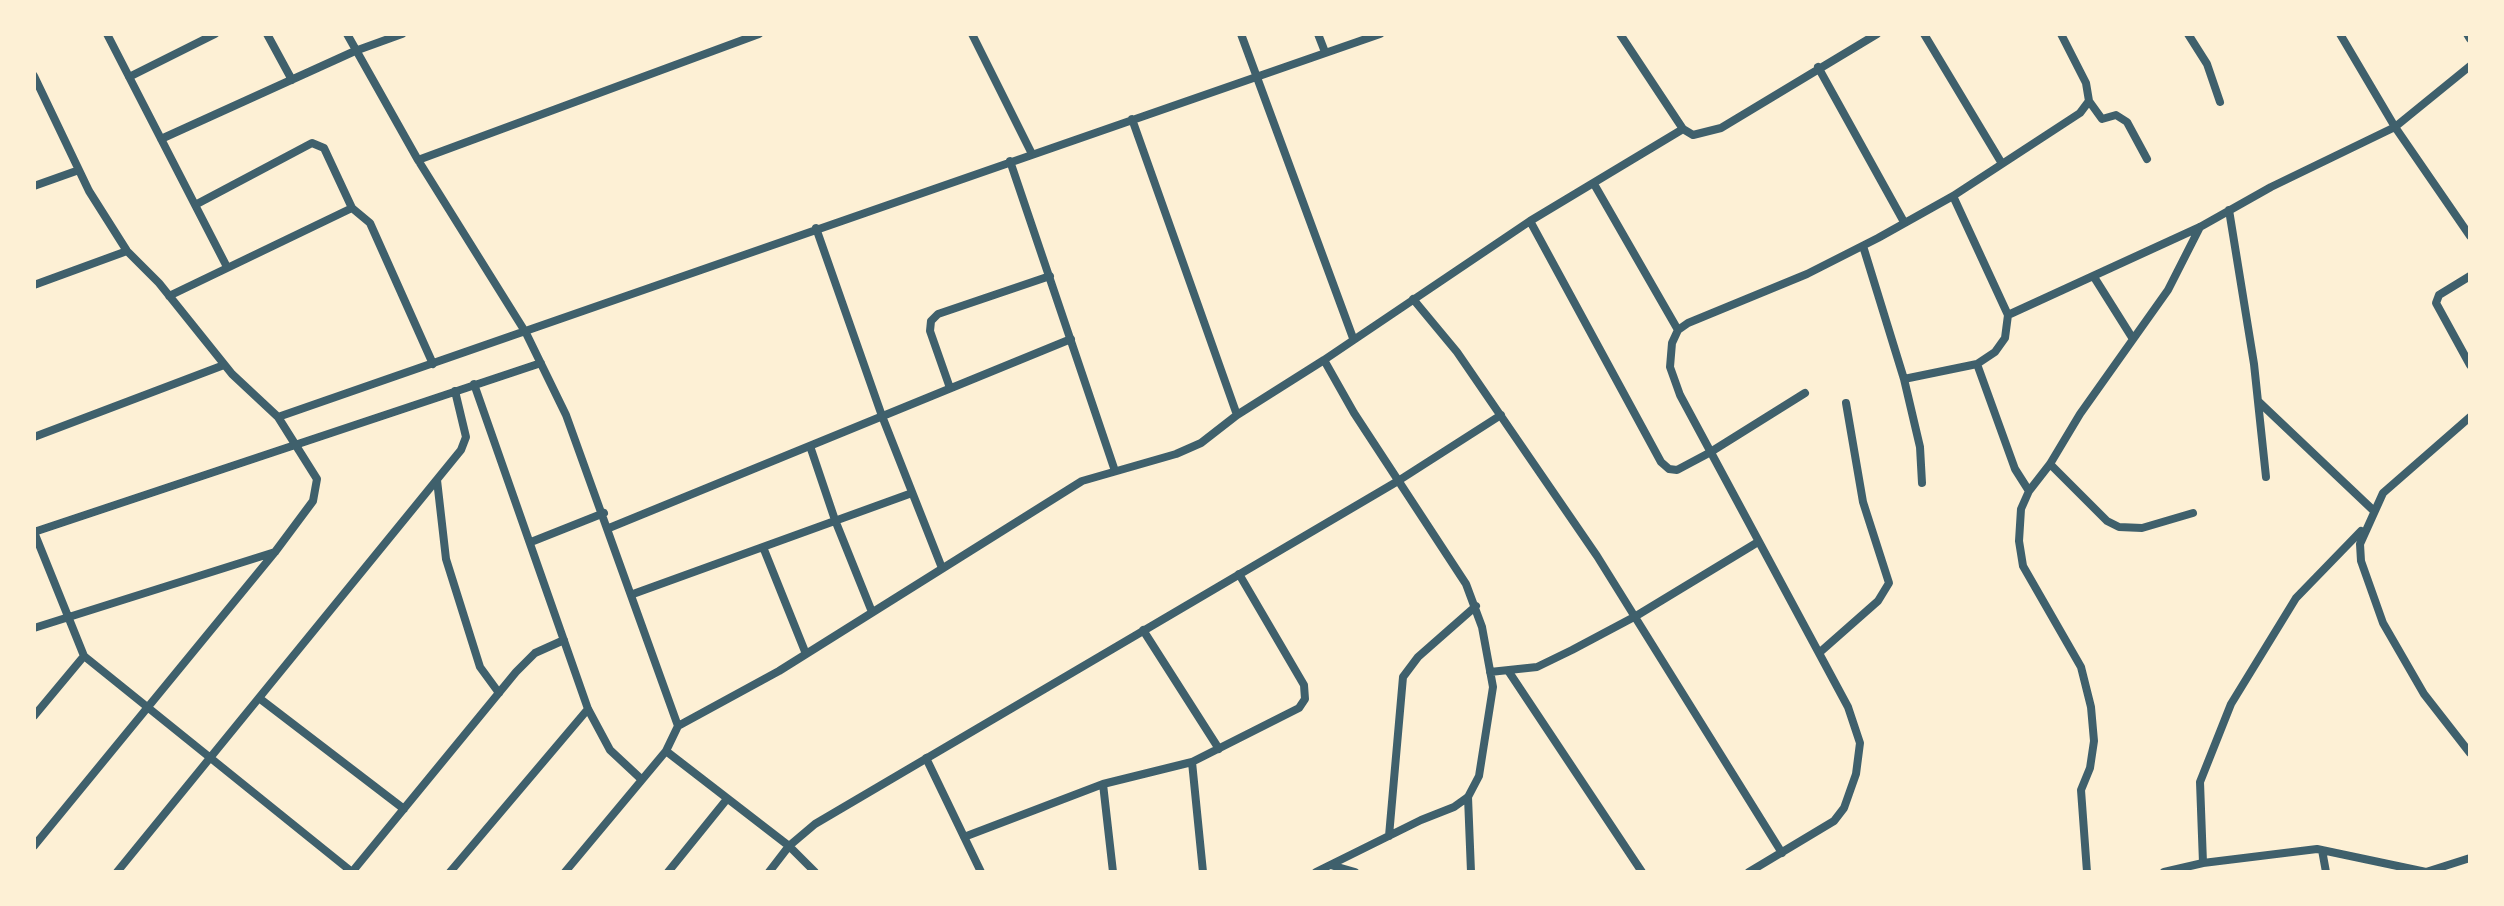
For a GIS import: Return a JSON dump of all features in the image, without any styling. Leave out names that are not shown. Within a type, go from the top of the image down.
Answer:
[{"type":"street","points":[[107,34],[227,267]]},
{"type":"street","points":[[129,77],[215,34]]},
{"type":"street","points":[[267,34],[292,80]]},
{"type":"street","points":[[347,34],[418,160],[526,333],[566,415],[604,513],[678,726]]},
{"type":"street","points":[[161,139],[355,51],[402,34]]},
{"type":"street","points":[[418,160],[759,34]]},
{"type":"street","points":[[972,34],[1032,154]]},
{"type":"street","points":[[1241,34],[1353,338]]},
{"type":"street","points":[[1318,34],[1325,52]]},
{"type":"street","points":[[1620,34],[1683,129],[1693,135],[1721,128],[1877,34]]},
{"type":"street","points":[[1924,34],[2001,162]]},
{"type":"street","points":[[2061,34],[2086,83],[2089,101],[2102,119],[2116,115],[2127,122],[2147,159]]},
{"type":"street","points":[[2188,34],[2207,64],[2220,102]]},
{"type":"street","points":[[2340,34],[2395,127],[2470,236]]},
{"type":"street","points":[[278,417],[1375,35]]},
{"type":"street","points":[[1818,67],[1904,222]]},
{"type":"street","points":[[2008,315],[2200,227],[2395,127],[2468,71]]},
{"type":"street","points":[[34,76],[103,216],[127,251],[169,296],[224,365],[278,417],[298,444],[317,479],[313,501],[275,552],[34,846]]},
{"type":"street","points":[[1749,872],[1821,831],[1844,808],[1860,753],[1848,707],[1709,453],[1670,367],[1672,343],[1678,330],[1863,246],[1953,196],[2080,113],[2089,101]]},
{"type":"street","points":[[1132,119],[1237,415]]},
{"type":"street","points":[[565,872],[640,778],[666,751],[678,726],[806,654],[1082,481],[1201,443],[1237,415],[1530,221],[1683,129]]},
{"type":"street","points":[[195,205],[312,143],[324,148],[352,208],[370,223],[433,364]]},
{"type":"street","points":[[1010,161],[1115,471]]},
{"type":"street","points":[[34,186],[79,170]]},
{"type":"street","points":[[1594,184],[1678,330]]},
{"type":"street","points":[[1904,379],[1977,364],[1995,352],[2005,338],[2008,315],[1953,196]]},
{"type":"street","points":[[169,296],[352,208]]},
{"type":"street","points":[[2229,210],[2258,401],[2266,477]]},
{"type":"street","points":[[1530,221],[1661,462],[1669,469],[1677,470],[1709,453],[1805,393]]},
{"type":"street","points":[[2087,872],[2081,790],[2090,768],[2094,741],[2091,707],[2081,667],[2023,566],[2019,541],[2021,509],[2029,491],[2050,464],[2080,414],[2168,290],[2200,227]]},
{"type":"street","points":[[816,228],[882,416],[942,568]]},
{"type":"street","points":[[1863,246],[1904,379],[1920,447],[1922,483]]},
{"type":"street","points":[[34,285],[127,251]]},
{"type":"street","points":[[950,388],[930,331],[931,321],[938,314],[1050,276]]},
{"type":"street","points":[[2470,276],[2439,295],[2436,303],[2470,365]]},
{"type":"street","points":[[2094,277],[2133,339]]},
{"type":"street","points":[[1413,299],[1457,352],[1636,616],[1782,853]]},
{"type":"street","points":[[609,528],[1071,339]]},
{"type":"street","points":[[1316,872],[1454,807],[1468,797],[1479,776],[1493,687],[1476,606],[1466,584],[1324,360]]},
{"type":"street","points":[[541,363],[34,532],[84,656],[352,872],[535,653],[564,640]]},
{"type":"street","points":[[1977,364],[2015,469],[2029,491]]},
{"type":"street","points":[[34,437],[224,365]]},
{"type":"street","points":[[474,384],[588,709],[610,750],[640,778]]},
{"type":"street","points":[[117,872],[437,480],[466,437],[455,391]]},
{"type":"street","points":[[2258,401],[2374,511]]},
{"type":"street","points":[[1819,653],[1878,601],[1889,583],[1863,502],[1846,403]]},
{"type":"street","points":[[769,872],[789,846],[815,824],[1398,481],[1501,415]]},
{"type":"street","points":[[2470,417],[2449,439],[2404,472],[2383,493],[2360,544],[2361,561],[2383,623],[2424,694],[2470,753]]},
{"type":"street","points":[[810,446],[835,520],[872,612]]},
{"type":"street","points":[[2050,464],[2107,521],[2119,527],[2142,528],[2193,513]]},
{"type":"street","points":[[437,480],[446,559],[480,667],[499,693]]},
{"type":"street","points":[[633,594],[912,493]]},
{"type":"street","points":[[531,542],[604,513]]},
{"type":"street","points":[[2203,863],[2200,782],[2231,704],[2296,598],[2365,528]]},
{"type":"street","points":[[1490,672],[1537,667],[1636,616],[1758,542]]},
{"type":"street","points":[[763,547],[806,654]]},
{"type":"street","points":[[34,628],[275,552]]},
{"type":"street","points":[[964,837],[1103,784],[1192,762],[1287,717],[1305,699],[1304,685],[1239,574]]},
{"type":"street","points":[[1389,836],[1403,677],[1418,657],[1476,606]]},
{"type":"street","points":[[1143,630],[1219,749]]},
{"type":"street","points":[[34,716],[84,656]]},
{"type":"street","points":[[1509,672],[1642,872]]},
{"type":"street","points":[[259,698],[404,809]]},
{"type":"street","points":[[450,872],[588,709]]},
{"type":"street","points":[[666,751],[789,846],[815,872]]},
{"type":"street","points":[[926,758],[981,872]]},
{"type":"street","points":[[1192,762],[1203,872]]},
{"type":"street","points":[[1103,784],[1113,872]]},
{"type":"street","points":[[1468,797],[1471,872]]},
{"type":"street","points":[[668,872],[727,799]]},
{"type":"street","points":[[2322,850],[2326,872]]},
{"type":"street","points":[[2164,872],[2203,863],[2322,850],[2426,872],[2470,858]]},
{"type":"street","points":[[1333,866],[1355,872]]}]
